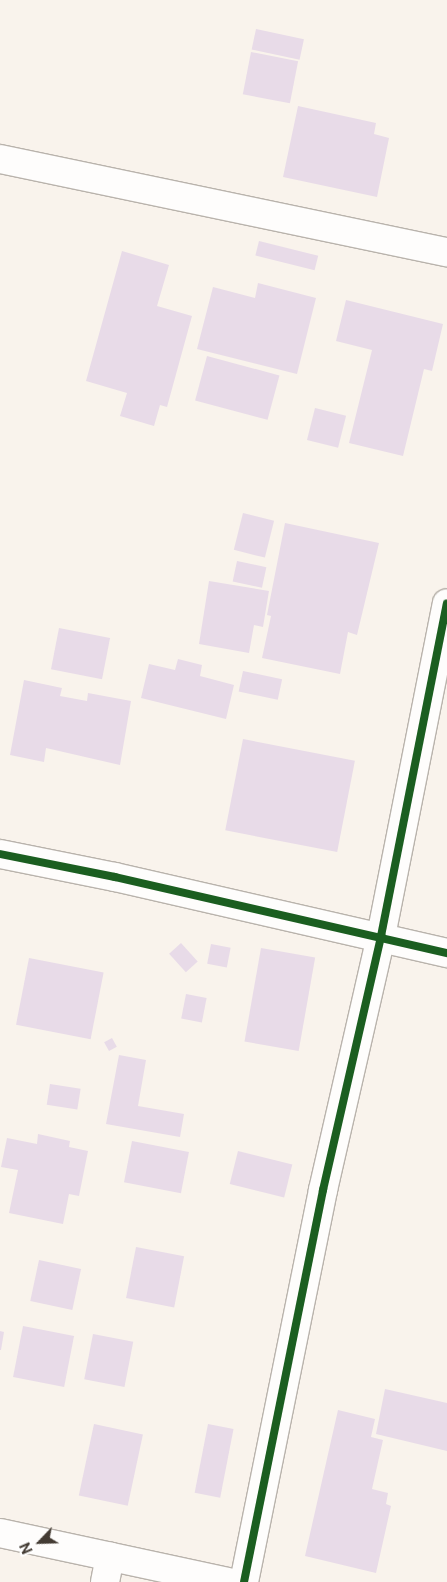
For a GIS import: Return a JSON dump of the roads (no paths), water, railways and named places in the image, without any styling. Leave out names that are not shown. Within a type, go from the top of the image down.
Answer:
[{"type":"street","points":[[0,159],[447,252]]},
{"type":"street","points":[[244,1582],[323,1190],[381,936],[447,603]]},
{"type":"street","points":[[0,854],[115,877],[381,936],[447,953]]},
{"type":"street","points":[[0,1534],[108,1569],[228,1582]]}]
